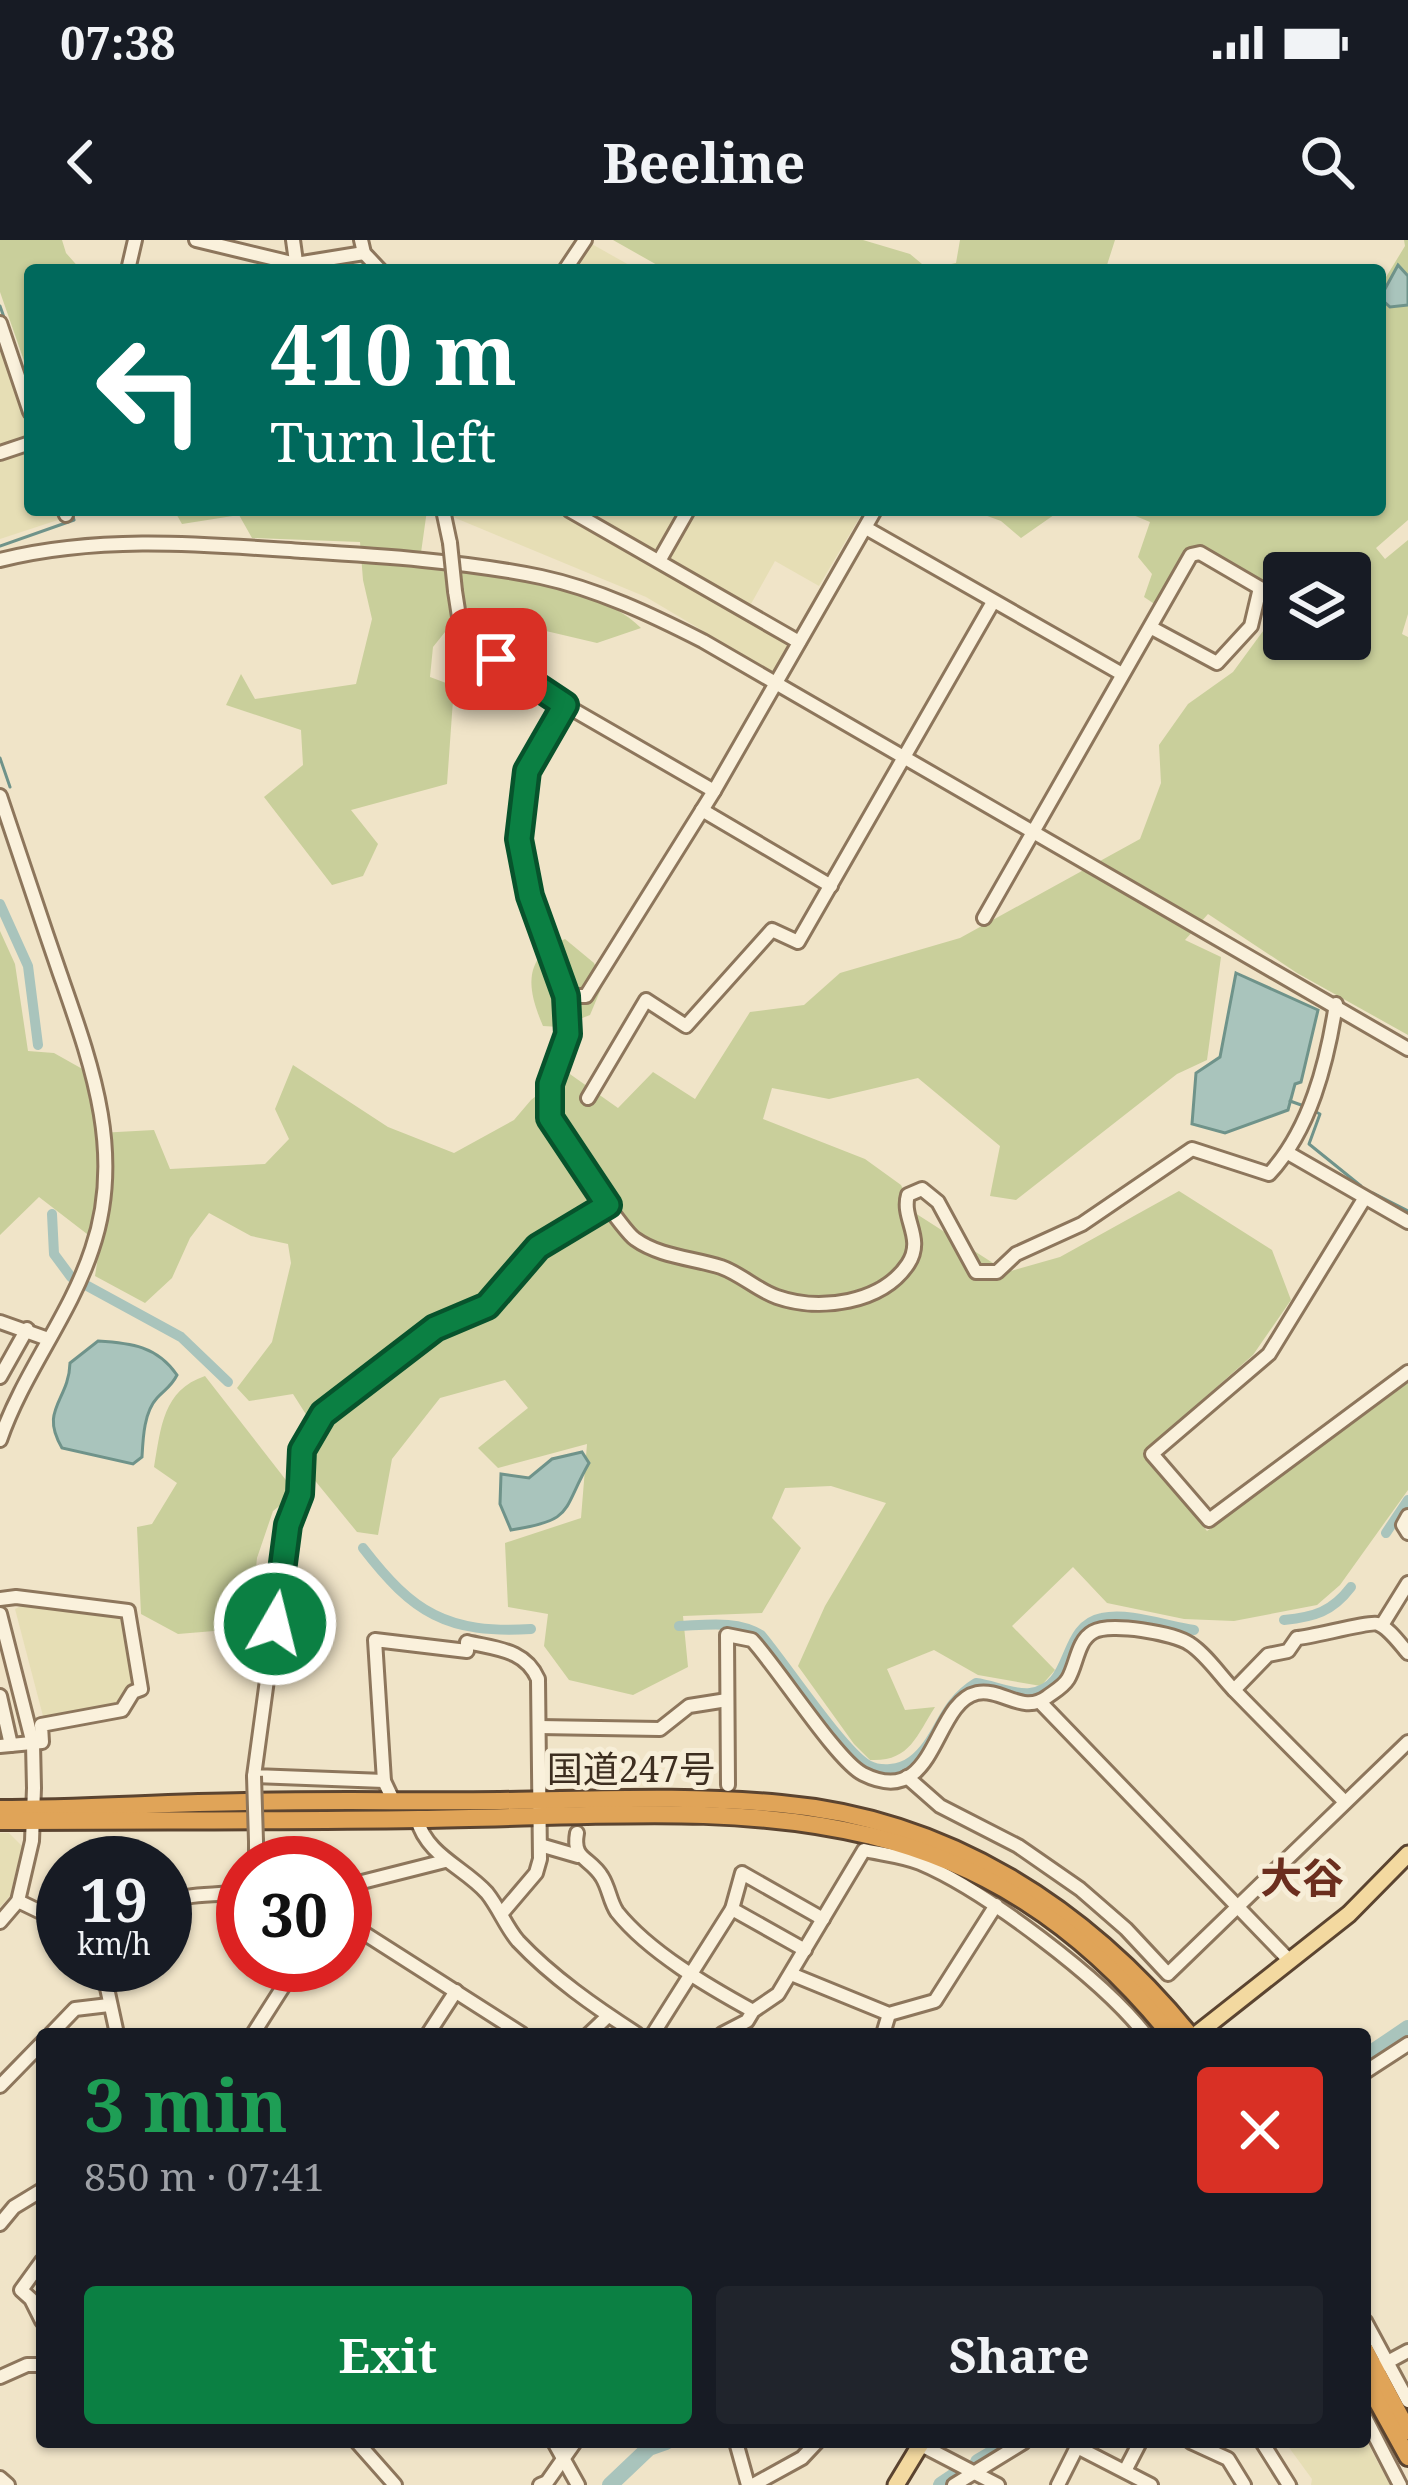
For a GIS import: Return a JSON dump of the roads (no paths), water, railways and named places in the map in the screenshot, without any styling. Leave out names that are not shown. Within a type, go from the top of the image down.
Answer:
[{"type":"highway","name":"国道247号","points":[[0,1809],[33,1815],[417,1820],[730,1800],[784,1804],[915,1834],[973,1858],[1059,1907],[1131,1969],[1187,2028]]},
{"type":"highway","name":"国道247号","points":[[0,1821],[248,1802],[394,1802],[806,1821],[925,1851],[1004,1888],[1110,1970],[1164,2028]]},
{"type":"highway","points":[[1376,2370],[1408,2431]]},
{"type":"highway","points":[[1376,2370],[1408,2457]]},
{"type":"main road","points":[[1201,2028],[1349,1914],[1408,1854]]},
{"type":"main road","points":[[896,2485],[918,2448]]},
{"type":"street","points":[[196,240],[286,264]]},
{"type":"street","points":[[306,264],[363,246]]},
{"type":"street","points":[[0,323],[24,394]]},
{"type":"street","points":[[444,516],[462,636],[565,705],[714,791]]},
{"type":"street","points":[[580,516],[799,642]]},
{"type":"street","points":[[659,561],[685,516]]},
{"type":"street","points":[[566,996],[586,996],[714,791],[872,516]]},
{"type":"street","points":[[866,528],[1122,674]]},
{"type":"street","points":[[0,560],[70,546],[153,542],[366,555],[543,578],[643,611],[776,682],[1408,1048]]},
{"type":"street","points":[[984,918],[1191,555],[1200,553],[1260,588],[1251,626],[1217,663],[1150,627]]},
{"type":"street","points":[[588,1098],[646,1000],[686,1026],[772,930],[798,942],[993,602]]},
{"type":"street","points":[[565,705],[527,771],[519,839],[530,896],[566,996],[568,1034],[550,1084],[550,1118],[618,1225],[644,1244],[737,1274],[778,1298],[800,1303],[854,1301],[876,1294],[907,1266],[916,1238],[905,1205],[908,1195],[922,1190],[938,1202],[976,1272],[985,1273],[997,1272],[1016,1254],[1082,1224],[1192,1149],[1269,1174],[1288,1153],[1311,1102],[1336,1004]]},
{"type":"street","points":[[0,796],[94,1074],[105,1132],[104,1196],[82,1275],[20,1391],[0,1440]]},
{"type":"street","points":[[702,810],[831,886]]},
{"type":"street","points":[[1288,1153],[1408,1222]]},
{"type":"street","points":[[1364,1199],[1269,1354],[1152,1454],[1209,1520],[1408,1372]]},
{"type":"street","points":[[256,1836],[254,1776],[288,1525],[300,1494],[302,1450],[323,1414],[435,1328],[487,1306],[538,1247],[608,1205]]},
{"type":"street","points":[[0,1322],[48,1340]]},
{"type":"street","points":[[0,1377],[27,1329]]},
{"type":"street","points":[[1408,1516],[1403,1525],[1408,1533]]},
{"type":"street","points":[[1382,1625],[1408,1583]]},
{"type":"street","points":[[0,1599],[128,1611],[141,1689],[133,1692],[122,1710],[41,1725],[42,1742],[6,1746],[0,1696]]},
{"type":"street","points":[[0,1614],[33,1744],[33,1815],[19,1901],[0,1922]]},
{"type":"street","points":[[1234,1690],[1268,1654],[1288,1651],[1297,1639],[1325,1637],[1372,1622],[1382,1625],[1408,1653]]},
{"type":"street","points":[[728,1785],[727,1635],[752,1640],[847,1761],[861,1773],[894,1780],[908,1777],[926,1761],[968,1698],[993,1694],[1027,1704],[1040,1702],[1066,1684],[1084,1638],[1098,1628],[1115,1625],[1189,1643],[1345,1802]]},
{"type":"street","points":[[394,1802],[384,1781],[375,1640],[467,1651],[467,1642],[519,1655],[531,1663],[538,1679],[540,1845],[536,1873],[502,1913]]},
{"type":"street","points":[[538,1727],[660,1729],[689,1706],[727,1700]]},
{"type":"street","points":[[1040,1702],[1289,1960]]},
{"type":"street","points":[[908,1777],[940,1806],[1018,1846],[1080,1888],[1168,1974],[1408,1742]]},
{"type":"street","points":[[254,1776],[384,1781]]},
{"type":"street","points":[[417,1820],[421,1833],[445,1861],[484,1890],[515,1938],[627,2028]]},
{"type":"street","points":[[578,1833],[578,1856]]},
{"type":"street","points":[[540,1845],[578,1856],[603,1878],[614,1909],[652,1947],[673,1958],[692,1977],[753,2011]]},
{"type":"street","points":[[736,2028],[778,1994],[864,1850],[917,1862],[996,1905],[1066,1961],[1138,2028]]},
{"type":"street","points":[[372,1879],[445,1861]]},
{"type":"street","points":[[657,2028],[732,1909],[742,1873],[824,1919]]},
{"type":"street","points":[[19,1901],[36,1910]]},
{"type":"street","points":[[791,1973],[889,2014],[935,2001],[996,1905]]},
{"type":"street","points":[[732,1909],[805,1950]]},
{"type":"street","points":[[372,1938],[513,2028]]},
{"type":"street","points":[[432,2028],[456,1991]]},
{"type":"street","points":[[107,1992],[115,2028]]},
{"type":"street","points":[[257,2028],[280,1992]]},
{"type":"street","points":[[56,2028],[75,2009],[109,2005]]},
{"type":"street","points":[[885,2028],[889,2014]]},
{"type":"street","points":[[595,2028],[608,2016]]},
{"type":"street","points":[[1371,2068],[1408,2044]]},
{"type":"street","points":[[0,2086],[36,2049]]},
{"type":"street","points":[[0,2224],[14,2207],[36,2194]]},
{"type":"street","points":[[36,2269],[21,2290],[36,2309]]},
{"type":"street","points":[[1408,2351],[1376,2370],[1408,2401]]},
{"type":"street","points":[[0,2377],[36,2365]]},
{"type":"street","points":[[1371,2429],[1400,2485]]},
{"type":"street","points":[[362,2448],[395,2485]]},
{"type":"street","points":[[558,2448],[578,2485]]},
{"type":"street","points":[[540,2485],[548,2482],[570,2448]]},
{"type":"street","points":[[738,2448],[751,2485],[802,2458],[811,2448]]},
{"type":"street","points":[[930,2448],[998,2485]]},
{"type":"street","points":[[954,2485],[1014,2448]]},
{"type":"street","points":[[1058,2485],[1076,2448]]},
{"type":"street","points":[[1083,2448],[1151,2485]]},
{"type":"street","points":[[1125,2471],[1137,2448]]},
{"type":"street","points":[[1204,2448],[1228,2459],[1244,2485]]},
{"type":"street","points":[[1268,2448],[1289,2485]]},
{"type":"street","points":[[0,2478],[8,2485]]},
{"type":"water","points":[[1398,265],[1408,276],[1408,305],[1390,307],[1386,287]]},
{"type":"water","points":[[1236,973],[1318,1010],[1301,1082],[1295,1084],[1288,1110],[1225,1133],[1192,1124],[1196,1073],[1220,1057]]},
{"type":"water","points":[[98,1341],[142,1348],[161,1358],[177,1375],[149,1410],[142,1457],[133,1464],[62,1448],[56,1435],[54,1414],[70,1363]]},
{"type":"water","points":[[582,1452],[589,1463],[564,1511],[546,1522],[511,1530],[500,1504],[501,1474],[529,1478],[552,1459]]},
{"type":"waterway","points":[[0,306],[6,323]]},
{"type":"waterway","points":[[17,354],[24,374]]},
{"type":"waterway","points":[[0,546],[74,520],[73,516]]},
{"type":"waterway","points":[[0,758],[10,787]]},
{"type":"waterway","points":[[0,904],[28,966],[38,1045]]},
{"type":"waterway","points":[[1290,1101],[1304,1106]]},
{"type":"waterway","points":[[1314,1111],[1320,1114],[1309,1144],[1361,1186]]},
{"type":"waterway","points":[[1373,1193],[1408,1211]]},
{"type":"waterway","points":[[52,1214],[54,1254],[71,1277],[181,1337],[228,1382]]},
{"type":"waterway","points":[[1386,1533],[1408,1500]]},
{"type":"waterway","points":[[363,1548],[399,1589],[434,1615],[476,1628],[531,1629]]},
{"type":"waterway","points":[[1284,1620],[1322,1612],[1351,1587]]},
{"type":"waterway","points":[[679,1626],[732,1625],[761,1635],[844,1743],[868,1765],[884,1769],[907,1764],[921,1753],[955,1702],[976,1683],[1023,1693],[1044,1689],[1089,1623],[1124,1617],[1194,1630]]},
{"type":"waterway","points":[[1371,2053],[1408,2028]]},
{"type":"waterway","points":[[610,2485],[649,2448]]},
{"type":"waterway","points":[[978,2462],[1002,2448]]},
{"type":"waterway","points":[[1274,2448],[1297,2485]]},
{"type":"waterway","points":[[941,2485],[956,2475]]},
{"type":"district","name":"大谷","points":[[1302,1876]]}]
